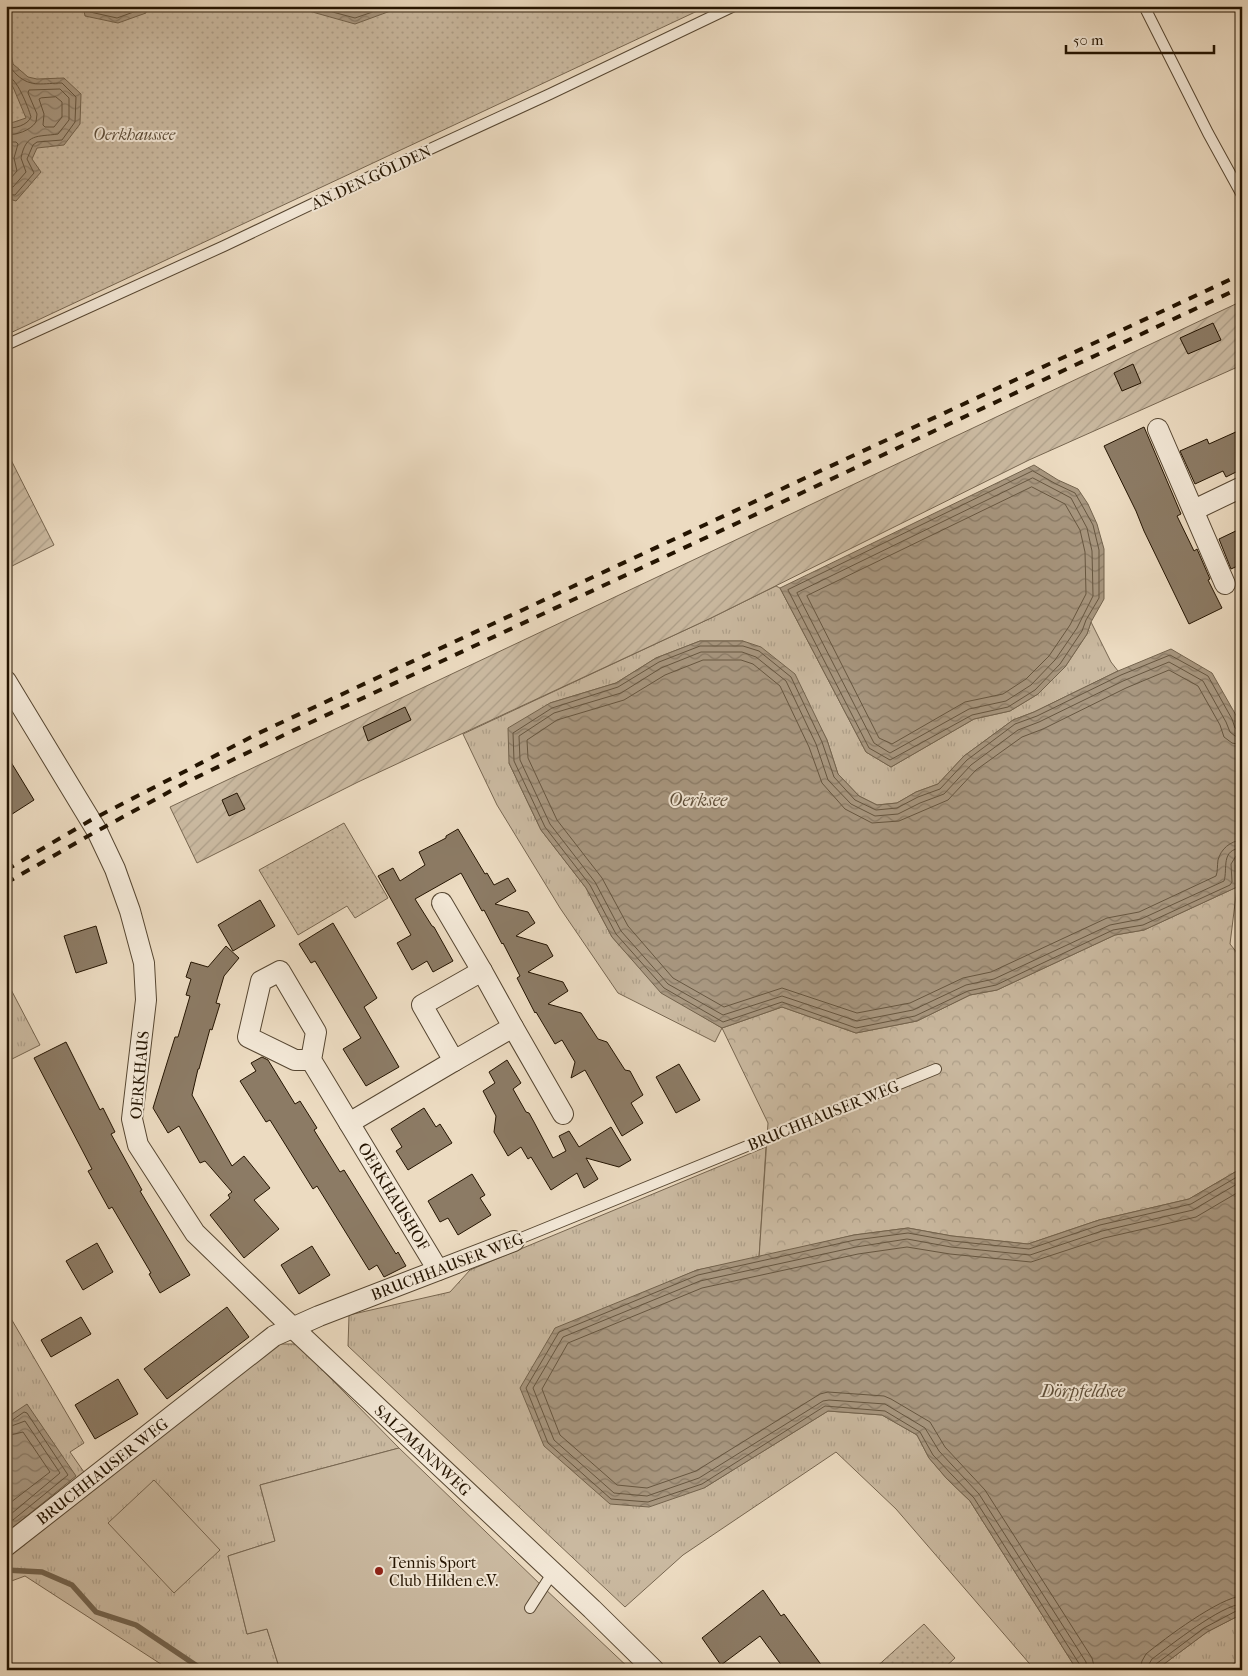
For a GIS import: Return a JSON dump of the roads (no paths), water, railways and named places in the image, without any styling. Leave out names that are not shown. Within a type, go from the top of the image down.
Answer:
[{"type":"street","points":[[1158,429],[1225,584]]},
{"type":"street","points":[[1194,510],[1242,487]]},
{"type":"street","name":"OERKHAUS","points":[[6,681],[97,831],[115,869],[130,911],[144,964],[146,1000],[132,1119],[138,1145],[195,1233],[293,1328]]},
{"type":"street","points":[[442,903],[563,1114]]},
{"type":"street","points":[[454,1061],[422,1005],[482,971]]},
{"type":"street","points":[[349,1123],[513,1027]]},
{"type":"street","name":"OERKHAUSHOF","points":[[311,1060],[438,1270]]},
{"type":"street","name":"BRUCHHAUSER WEG","points":[[6,1546],[274,1336],[319,1316],[514,1240]]},
{"type":"street","name":"SALZMANNWEG","points":[[293,1328],[553,1572],[654,1670]]},
{"type":"lane","name":"AN DEN GÖLDEN","points":[[6,344],[224,246],[734,6]]},
{"type":"lane","points":[[1144,6],[1208,133],[1242,195]]},
{"type":"lane","name":"BRUCHHAUSER WEG","points":[[514,1240],[936,1069]]},
{"type":"lane","points":[[530,1608],[553,1572]]},
{"type":"water","points":[[6,6],[14,6],[6,31]]},
{"type":"water","points":[[83,6],[146,6],[146,13],[118,23],[85,16]]},
{"type":"water","points":[[291,6],[404,6],[355,24]]},
{"type":"water","name":"Oerkhaussee","points":[[6,31],[13,64],[28,77],[37,79],[64,78],[81,94],[80,124],[64,145],[37,148],[32,159],[41,172],[16,201],[6,198],[6,119],[8,124],[26,118],[13,87],[6,78]]},
{"type":"water","points":[[1034,465],[1058,480],[1078,489],[1088,504],[1097,524],[1104,549],[1104,599],[1091,622],[1087,634],[1065,667],[1038,694],[1010,711],[974,719],[891,767],[866,752],[780,588]]},
{"type":"water","name":"Oerksee","points":[[700,641],[743,641],[761,647],[795,674],[827,740],[838,774],[859,796],[877,805],[897,803],[916,792],[938,784],[964,756],[1013,720],[1034,712],[1118,671],[1171,649],[1212,673],[1237,717],[1242,734],[1242,856],[1236,865],[1237,887],[1144,930],[1115,935],[997,990],[970,995],[917,1021],[856,1033],[782,1007],[722,1028],[661,993],[612,937],[586,888],[541,830],[509,763],[508,728],[550,703],[616,683],[656,658]]},
{"type":"water","name":"Dörpfeldsee","points":[[1242,1168],[1242,1614],[1207,1632],[1156,1670],[1077,1670],[970,1501],[929,1458],[917,1435],[882,1415],[828,1411],[704,1488],[649,1507],[610,1504],[544,1446],[520,1388],[555,1328],[697,1270],[854,1235],[908,1228],[952,1236],[1028,1244],[1099,1220],[1189,1199]]},
{"type":"water","points":[[27,1404],[76,1476],[12,1528],[6,1524],[6,1418]]},
{"type":"waterway","points":[[6,1570],[42,1572],[72,1585],[96,1612],[136,1625],[203,1670]]},
{"type":"railway","points":[[6,870],[91,820],[259,733],[1242,274]]},
{"type":"railway","points":[[6,883],[191,780],[286,734],[1242,287]]},
{"type":"place","name":"Tennis Sport Club Hilden e.V.","points":[[379,1571]]}]
